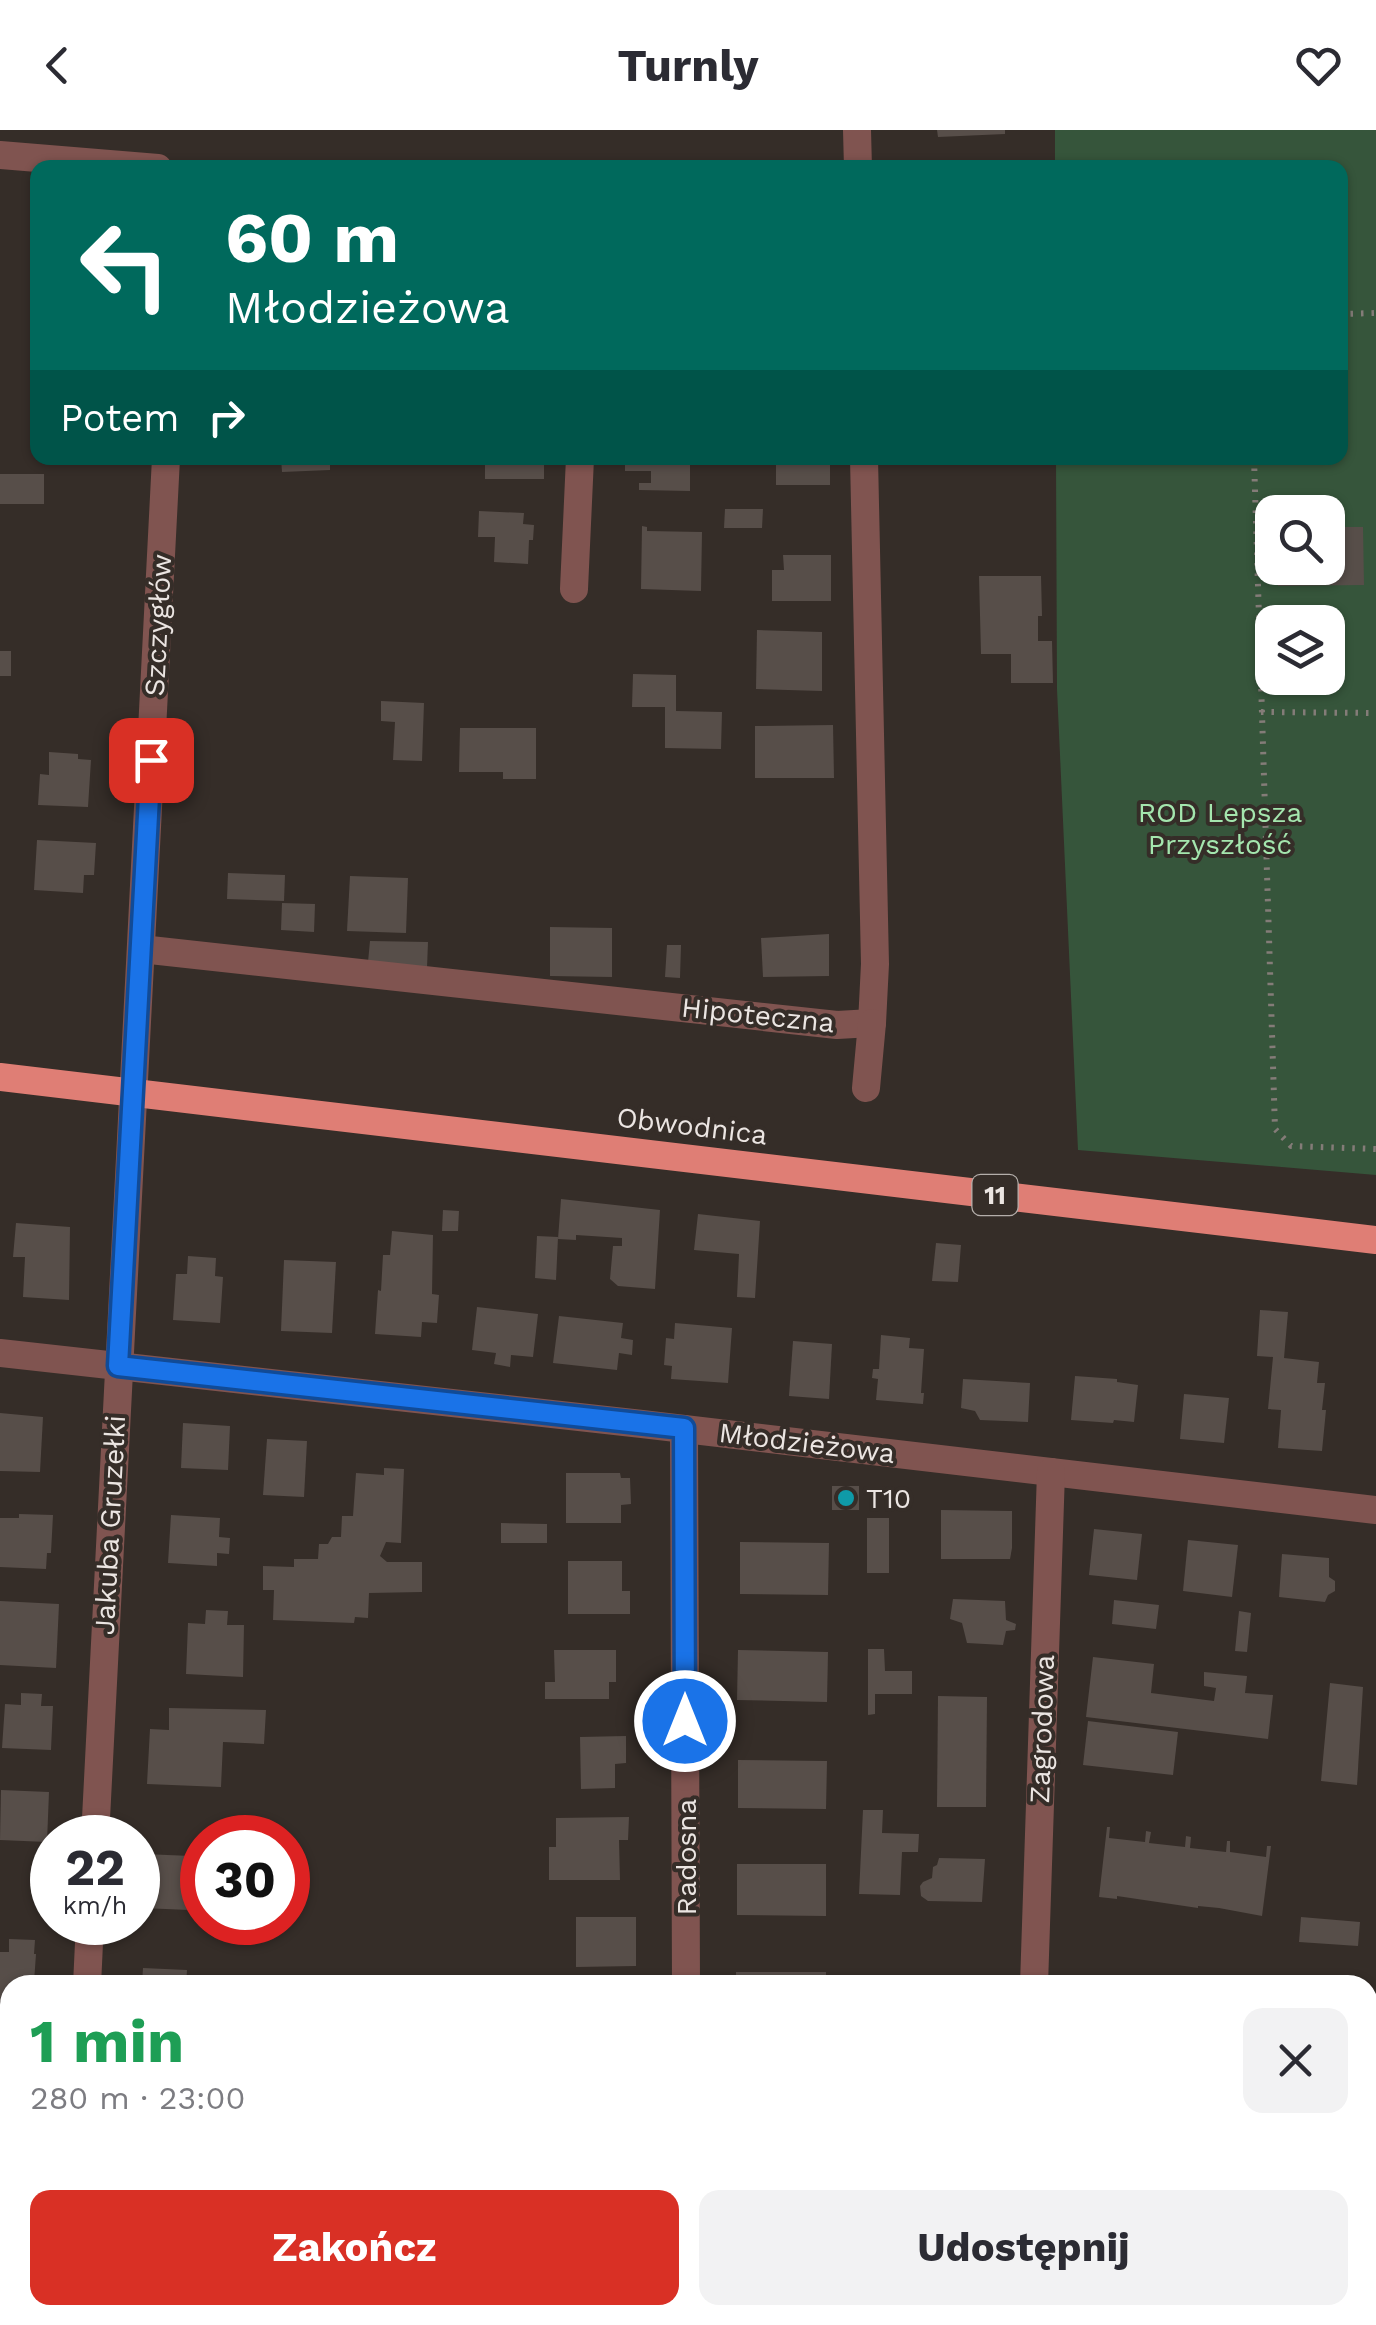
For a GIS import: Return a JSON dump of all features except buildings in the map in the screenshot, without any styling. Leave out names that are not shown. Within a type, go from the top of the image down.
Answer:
[{"type":"highway","name":"Obwodnica","points":[[0,1077],[1376,1240]]},
{"type":"street","points":[[857,130],[858,160]]},
{"type":"street","points":[[0,155],[61,160]]},
{"type":"street","name":"Szczygłów","points":[[133,1092],[166,465]]},
{"type":"street","points":[[574,589],[580,465]]},
{"type":"street","name":"Hipoteczna","points":[[141,949],[837,1024],[872,1023],[874,944],[864,465]]},
{"type":"street","points":[[866,1088],[872,1023]]},
{"type":"street","name":"Jakuba Gruzełki","points":[[95,1815],[133,1092]]},
{"type":"street","name":"Młodzieżowa","points":[[0,1352],[1376,1510]]},
{"type":"street","name":"Radosna","points":[[684,1428],[686,1975]]},
{"type":"street","name":"Zagrodowa","points":[[1034,1975],[1051,1472]]},
{"type":"street","points":[[87,1975],[89,1945]]},
{"type":"path","points":[[1348,314],[1376,313]]},
{"type":"path","points":[[1254,465],[1275,1129],[1291,1146],[1376,1149]]},
{"type":"path","points":[[1261,712],[1376,713]]},
{"type":"green space","name":"ROD Lepsza Przyszłość","points":[[1055,130],[1376,130],[1376,1175],[1078,1150],[1057,689],[1056,465],[1348,465],[1348,160],[1055,160]]},
{"type":"place","name":"T10","points":[[846,1498]]},
{"type":"route","points":[[151,760],[118,1366],[684,1428],[685,1721]]}]
